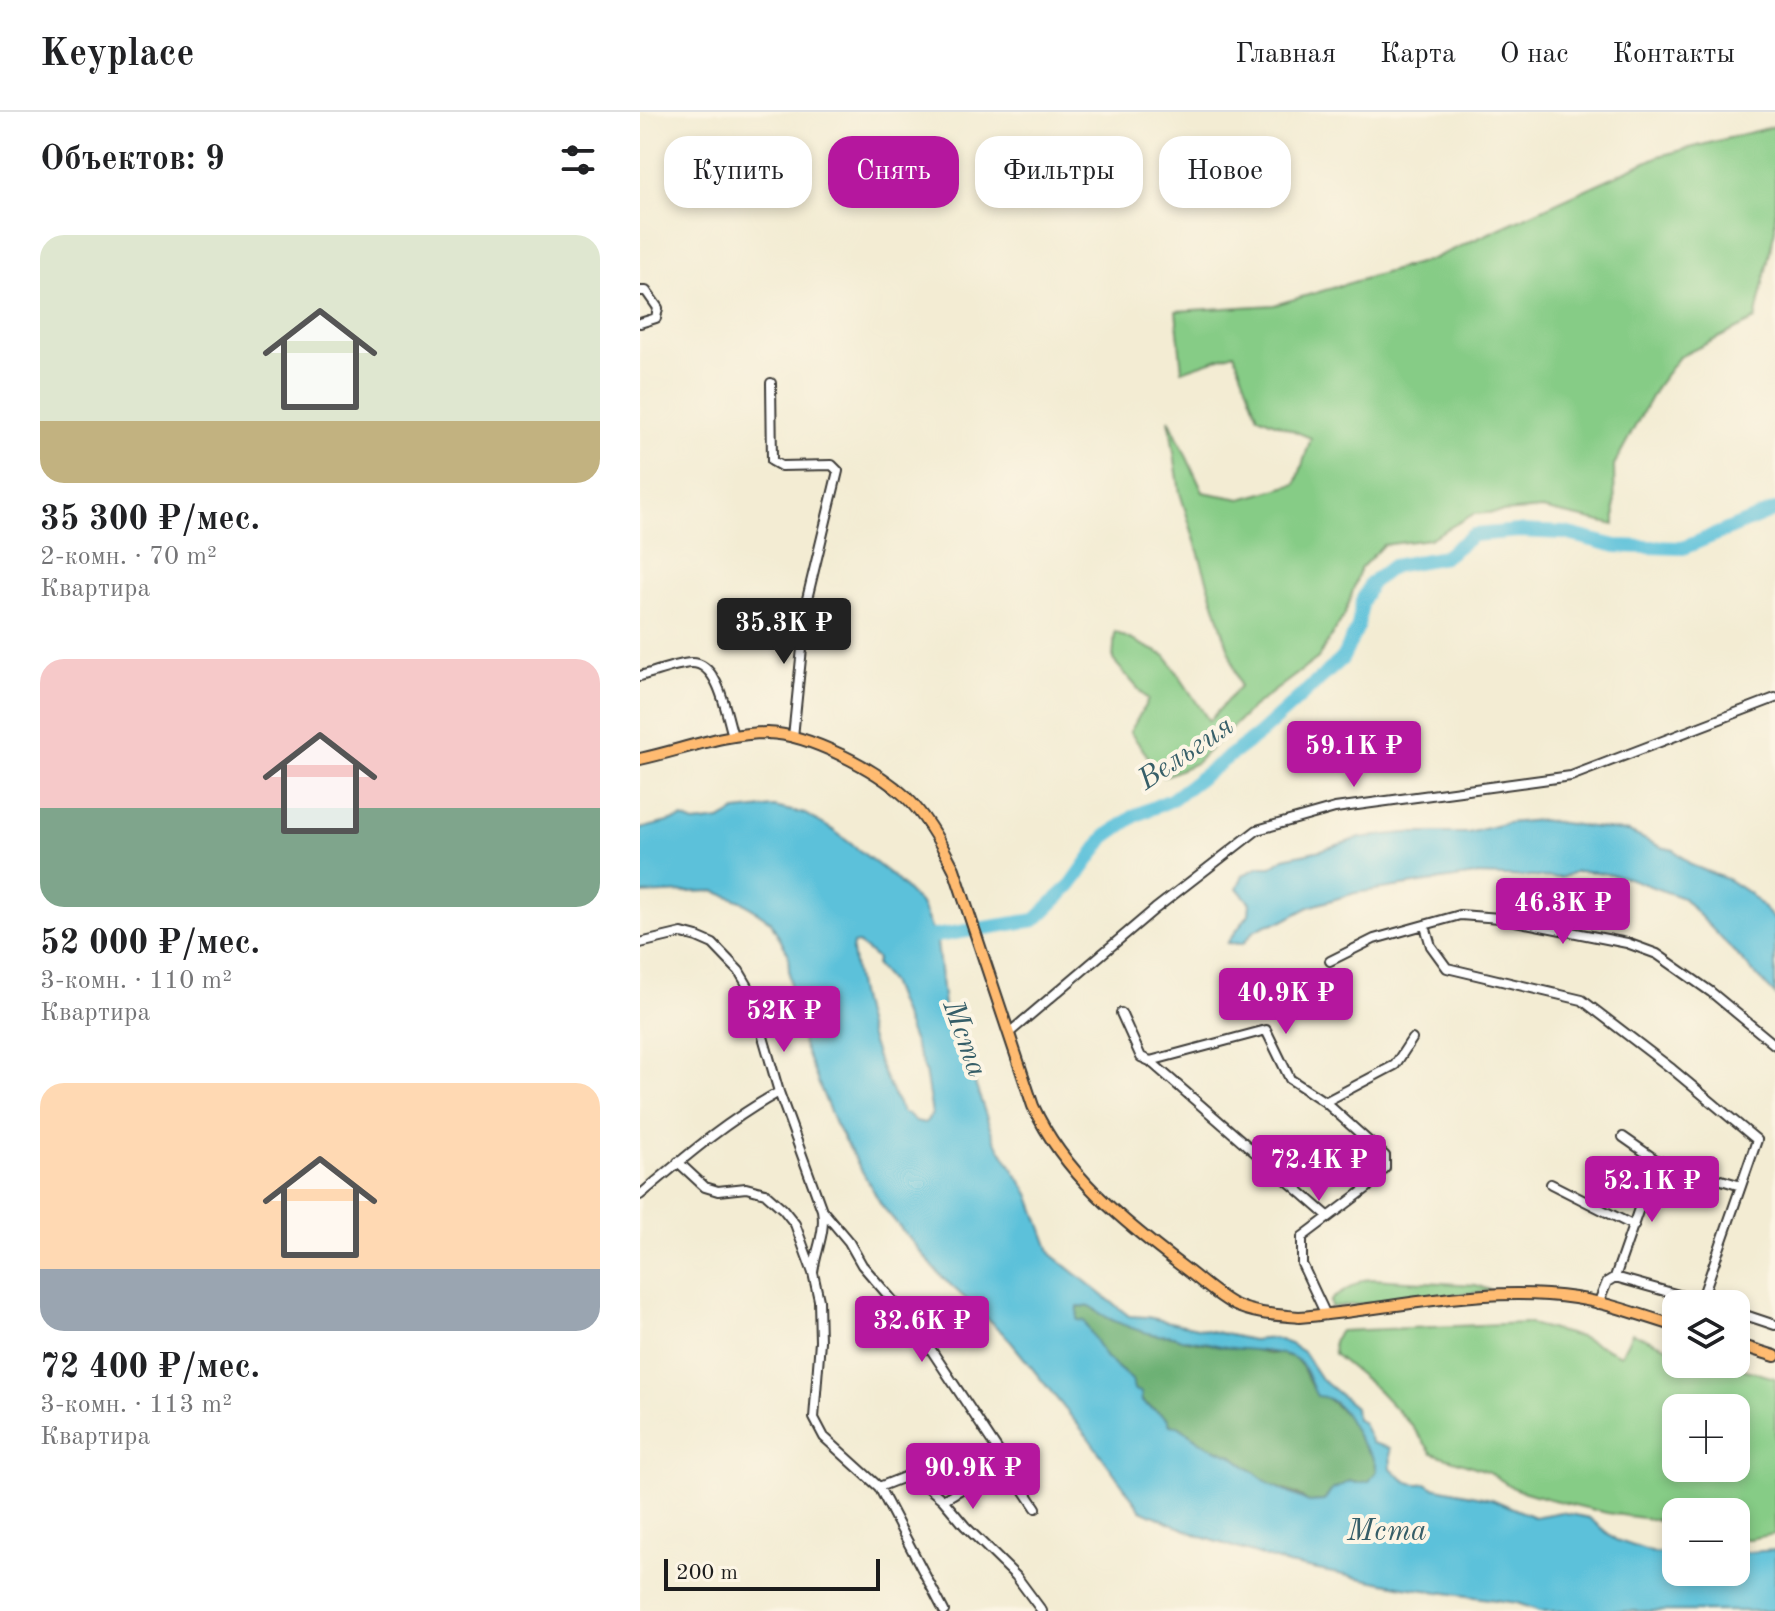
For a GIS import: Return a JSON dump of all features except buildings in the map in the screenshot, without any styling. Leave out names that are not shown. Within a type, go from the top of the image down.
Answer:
[{"type":"main road","points":[[640,759],[733,736],[771,733],[793,737],[869,771],[906,798],[945,851],[958,882],[1043,1129],[1078,1175],[1131,1226],[1235,1305],[1274,1315],[1299,1317],[1492,1294],[1552,1295],[1662,1322]]},
{"type":"main road","points":[[1750,1348],[1775,1356]]},
{"type":"street","points":[[640,291],[646,291],[658,308],[656,318],[640,323]]},
{"type":"street","points":[[771,383],[772,461],[781,466],[832,465],[838,471],[807,599],[793,737]]},
{"type":"street","points":[[640,676],[690,663],[703,665],[713,674],[733,736]]},
{"type":"street","points":[[1009,1033],[1155,909],[1257,830],[1335,808],[1571,776],[1775,698]]},
{"type":"street","points":[[1330,961],[1374,939],[1460,915],[1500,918],[1627,943],[1657,954],[1711,992],[1775,1045]]},
{"type":"street","points":[[1425,926],[1431,946],[1447,968],[1582,1000],[1757,1140],[1705,1290]]},
{"type":"street","points":[[640,943],[682,933],[713,944],[739,971],[749,988],[779,1092],[813,1193],[822,1210],[849,1242],[862,1265],[918,1330],[1036,1508]]},
{"type":"street","points":[[1121,1013],[1141,1057],[1150,1061],[1328,1216]]},
{"type":"street","points":[[1150,1061],[1266,1030],[1290,1079],[1325,1102],[1385,1156],[1385,1168],[1367,1188],[1302,1237],[1302,1264],[1331,1315]]},
{"type":"street","points":[[1325,1102],[1395,1065],[1412,1039]]},
{"type":"street","points":[[641,1191],[731,1121],[779,1092]]},
{"type":"street","points":[[1623,1137],[1656,1160],[1741,1186]]},
{"type":"street","points":[[1598,1304],[1607,1282],[1615,1277],[1656,1160]]},
{"type":"street","points":[[678,1162],[705,1187],[718,1191],[746,1188],[765,1193],[795,1224],[813,1273],[819,1300],[820,1341],[814,1418],[824,1437],[879,1487],[944,1611]]},
{"type":"street","points":[[1551,1184],[1634,1226]]},
{"type":"street","points":[[813,1273],[815,1254],[825,1227],[822,1210]]},
{"type":"street","points":[[1615,1277],[1662,1290]]},
{"type":"street","points":[[1750,1317],[1775,1325]]},
{"type":"street","points":[[943,1500],[1007,1462]]},
{"type":"street","points":[[879,1487],[907,1476],[917,1478],[943,1500],[1016,1576],[1042,1611]]},
{"type":"green space","points":[[1775,126],[1775,229],[1755,320],[1679,357],[1657,386],[1614,465],[1615,525],[1542,509],[1474,514],[1429,539],[1383,545],[1360,569],[1345,614],[1318,658],[1252,708],[1196,763],[1163,777],[1130,732],[1148,700],[1113,660],[1115,632],[1166,656],[1209,721],[1240,686],[1180,493],[1169,419],[1203,492],[1241,499],[1296,484],[1311,438],[1258,416],[1234,353],[1182,371],[1176,311],[1274,305],[1432,259],[1659,156]]},
{"type":"green space","points":[[1363,1280],[1476,1285],[1492,1291],[1331,1307],[1333,1298]]},
{"type":"green space","points":[[1078,1306],[1092,1307],[1113,1320],[1157,1335],[1295,1358],[1310,1384],[1347,1415],[1359,1439],[1375,1459],[1377,1471],[1369,1481],[1350,1481],[1332,1490],[1324,1501],[1309,1502],[1271,1485],[1231,1455],[1206,1445],[1178,1426],[1170,1425],[1168,1419],[1142,1401],[1134,1390],[1132,1380],[1106,1358],[1077,1320]]},
{"type":"green space","points":[[1526,1323],[1580,1337],[1621,1355],[1632,1333],[1662,1345],[1662,1378],[1750,1378],[1750,1371],[1775,1378],[1775,1534],[1750,1539],[1750,1498],[1662,1498],[1662,1522],[1607,1513],[1515,1489],[1487,1471],[1432,1453],[1377,1389],[1334,1354],[1333,1341],[1340,1331]]},
{"type":"water","name":"Мста","points":[[774,807],[805,814],[833,830],[895,878],[922,906],[937,942],[944,1006],[966,1057],[994,1139],[1029,1194],[1051,1254],[1129,1316],[1147,1317],[1252,1340],[1274,1338],[1290,1344],[1303,1352],[1321,1379],[1355,1407],[1356,1419],[1363,1423],[1372,1443],[1390,1448],[1391,1468],[1403,1479],[1492,1499],[1534,1517],[1561,1512],[1589,1518],[1616,1540],[1662,1553],[1662,1586],[1750,1586],[1750,1552],[1775,1550],[1775,1611],[1540,1611],[1517,1603],[1404,1587],[1288,1564],[1202,1537],[1141,1510],[1087,1436],[1007,1337],[941,1276],[882,1206],[835,1124],[803,1045],[790,986],[788,953],[770,921],[741,901],[714,891],[640,894],[640,829],[683,818],[694,823],[720,820],[736,811]],"holes":[[[858,943],[877,959],[876,966],[890,982],[925,1071],[932,1114],[925,1123],[903,1113],[884,1074],[864,1014],[855,973],[853,944]],[[1078,1306],[1092,1307],[1113,1320],[1157,1335],[1273,1352],[1294,1358],[1305,1370],[1317,1396],[1332,1401],[1343,1412],[1373,1457],[1377,1471],[1369,1481],[1350,1481],[1332,1490],[1324,1501],[1309,1502],[1271,1485],[1231,1455],[1206,1445],[1178,1426],[1170,1425],[1168,1419],[1142,1402],[1141,1392],[1134,1390],[1132,1380],[1106,1358],[1084,1321],[1077,1320]]]},
{"type":"water","points":[[1540,820],[1629,832],[1674,850],[1691,865],[1729,880],[1749,893],[1775,920],[1775,995],[1683,898],[1628,878],[1596,872],[1577,871],[1561,878],[1475,875],[1355,893],[1266,925],[1254,931],[1243,944],[1227,943],[1249,914],[1250,903],[1237,888],[1243,875],[1259,867],[1271,867],[1284,858],[1360,838],[1405,833],[1468,833],[1507,823]]},
{"type":"waterway","name":"Вельгия","points":[[917,939],[1035,920],[1071,885],[1105,837],[1136,815],[1171,800],[1259,734],[1342,659],[1358,627],[1362,601],[1371,583],[1393,566],[1444,557],[1473,535],[1519,531],[1565,533],[1616,546],[1683,548],[1775,510]]}]
